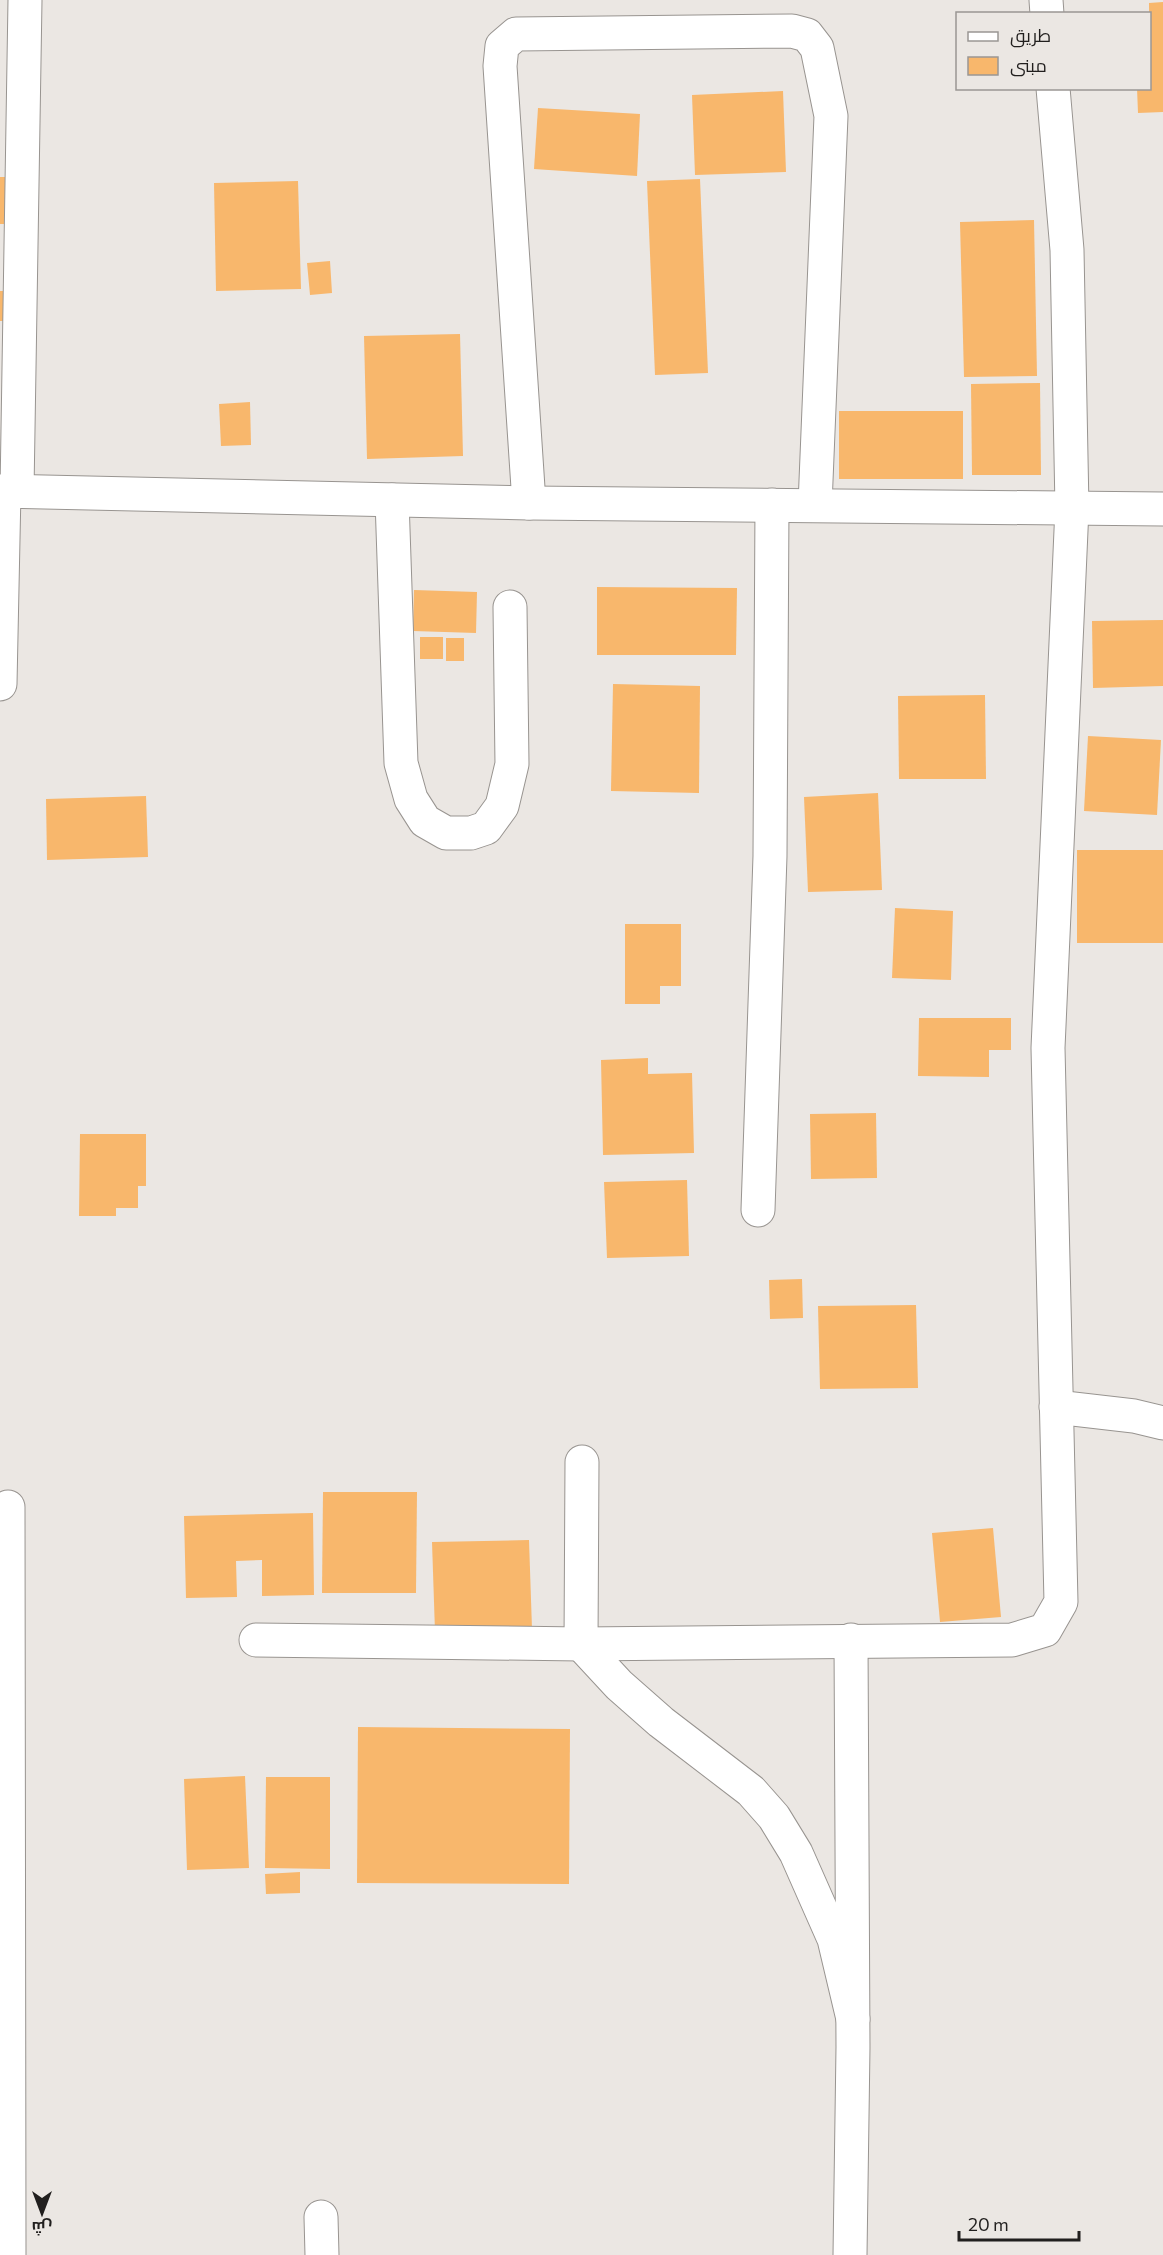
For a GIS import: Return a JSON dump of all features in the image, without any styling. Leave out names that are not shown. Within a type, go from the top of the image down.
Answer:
[{"type":"street","points":[[0,684],[25,0]]},
{"type":"street","points":[[529,503],[500,66],[502,45],[516,34],[792,32],[807,35],[817,48],[831,116],[815,506]]},
{"type":"street","points":[[256,1640],[580,1644],[1012,1640],[1045,1630],[1060,1602],[1047,1048],[1072,508],[1067,250],[1053,90]]},
{"type":"street","points":[[7,491],[529,503],[1163,509]]},
{"type":"street","points":[[392,500],[401,762],[411,799],[425,821],[446,833],[471,833],[486,828],[502,806],[512,764],[510,606]]},
{"type":"street","points":[[758,1210],[771,856],[772,506]]},
{"type":"street","points":[[1056,1407],[1134,1416],[1163,1423]]},
{"type":"street","points":[[582,1462],[580,1644],[619,1685],[661,1722],[751,1791],[774,1817],[796,1853],[834,1939],[853,2019]]},
{"type":"street","points":[[8,1507],[9,2255]]},
{"type":"street","points":[[850,2255],[853,2019],[851,1640]]},
{"type":"street","points":[[321,2217],[322,2255]]},
{"type":"building","points":[[1163,2],[1163,112],[1138,113],[1137,90],[1151,90],[1149,3]]},
{"type":"building","points":[[783,91],[786,172],[695,175],[692,95]]},
{"type":"building","points":[[538,108],[640,114],[637,176],[534,169]]},
{"type":"building","points":[[0,177],[8,177],[8,224],[0,224]]},
{"type":"building","points":[[700,179],[708,373],[655,375],[647,181]]},
{"type":"building","points":[[298,181],[301,289],[216,291],[214,183]]},
{"type":"building","points":[[1034,220],[1037,376],[964,377],[960,222]]},
{"type":"building","points":[[330,261],[332,293],[310,295],[307,263]]},
{"type":"building","points":[[0,291],[6,291],[6,321],[0,321]]},
{"type":"building","points":[[460,334],[463,456],[367,459],[364,336]]},
{"type":"building","points":[[1040,383],[1041,475],[972,475],[971,384]]},
{"type":"building","points":[[250,402],[251,445],[221,446],[219,404]]},
{"type":"building","points":[[839,411],[963,411],[963,479],[839,479]]},
{"type":"building","points":[[597,587],[737,588],[736,655],[597,655]]},
{"type":"building","points":[[414,590],[477,592],[476,633],[413,631]]},
{"type":"building","points":[[1163,620],[1163,686],[1093,688],[1092,621]]},
{"type":"building","points":[[420,637],[443,637],[443,659],[420,659]]},
{"type":"building","points":[[446,638],[464,638],[464,661],[446,661]]},
{"type":"building","points":[[613,684],[700,686],[699,793],[611,791]]},
{"type":"building","points":[[985,695],[986,779],[899,779],[898,696]]},
{"type":"building","points":[[1088,736],[1161,740],[1157,815],[1084,811]]},
{"type":"building","points":[[878,793],[882,890],[808,892],[804,797]]},
{"type":"building","points":[[146,796],[148,857],[47,860],[46,799]]},
{"type":"building","points":[[1077,850],[1163,850],[1163,943],[1077,943]]},
{"type":"building","points":[[895,908],[953,911],[951,980],[892,978]]},
{"type":"building","points":[[625,924],[681,924],[681,986],[660,986],[660,1004],[625,1004]]},
{"type":"building","points":[[919,1018],[1011,1018],[1011,1050],[989,1050],[989,1077],[918,1076]]},
{"type":"building","points":[[648,1058],[648,1074],[692,1073],[694,1153],[603,1155],[601,1060]]},
{"type":"building","points":[[876,1113],[877,1178],[811,1179],[810,1114]]},
{"type":"building","points":[[80,1134],[146,1134],[146,1186],[138,1186],[138,1208],[116,1208],[116,1216],[79,1216]]},
{"type":"building","points":[[687,1180],[689,1256],[607,1258],[604,1182]]},
{"type":"building","points":[[802,1279],[803,1318],[770,1319],[769,1280]]},
{"type":"building","points":[[916,1305],[918,1388],[820,1389],[818,1306]]},
{"type":"building","points":[[323,1492],[417,1492],[416,1593],[322,1593]]},
{"type":"building","points":[[313,1513],[314,1595],[262,1596],[262,1560],[236,1561],[237,1597],[186,1598],[184,1516]]},
{"type":"building","points":[[993,1528],[1001,1617],[940,1622],[932,1533]]},
{"type":"building","points":[[529,1540],[532,1629],[435,1632],[432,1542]]},
{"type":"building","points":[[358,1727],[570,1729],[569,1884],[357,1883]]},
{"type":"building","points":[[245,1776],[249,1868],[187,1870],[184,1779]]},
{"type":"building","points":[[266,1777],[330,1777],[330,1869],[265,1868]]},
{"type":"building","points":[[300,1872],[300,1893],[266,1894],[265,1874]]}]
